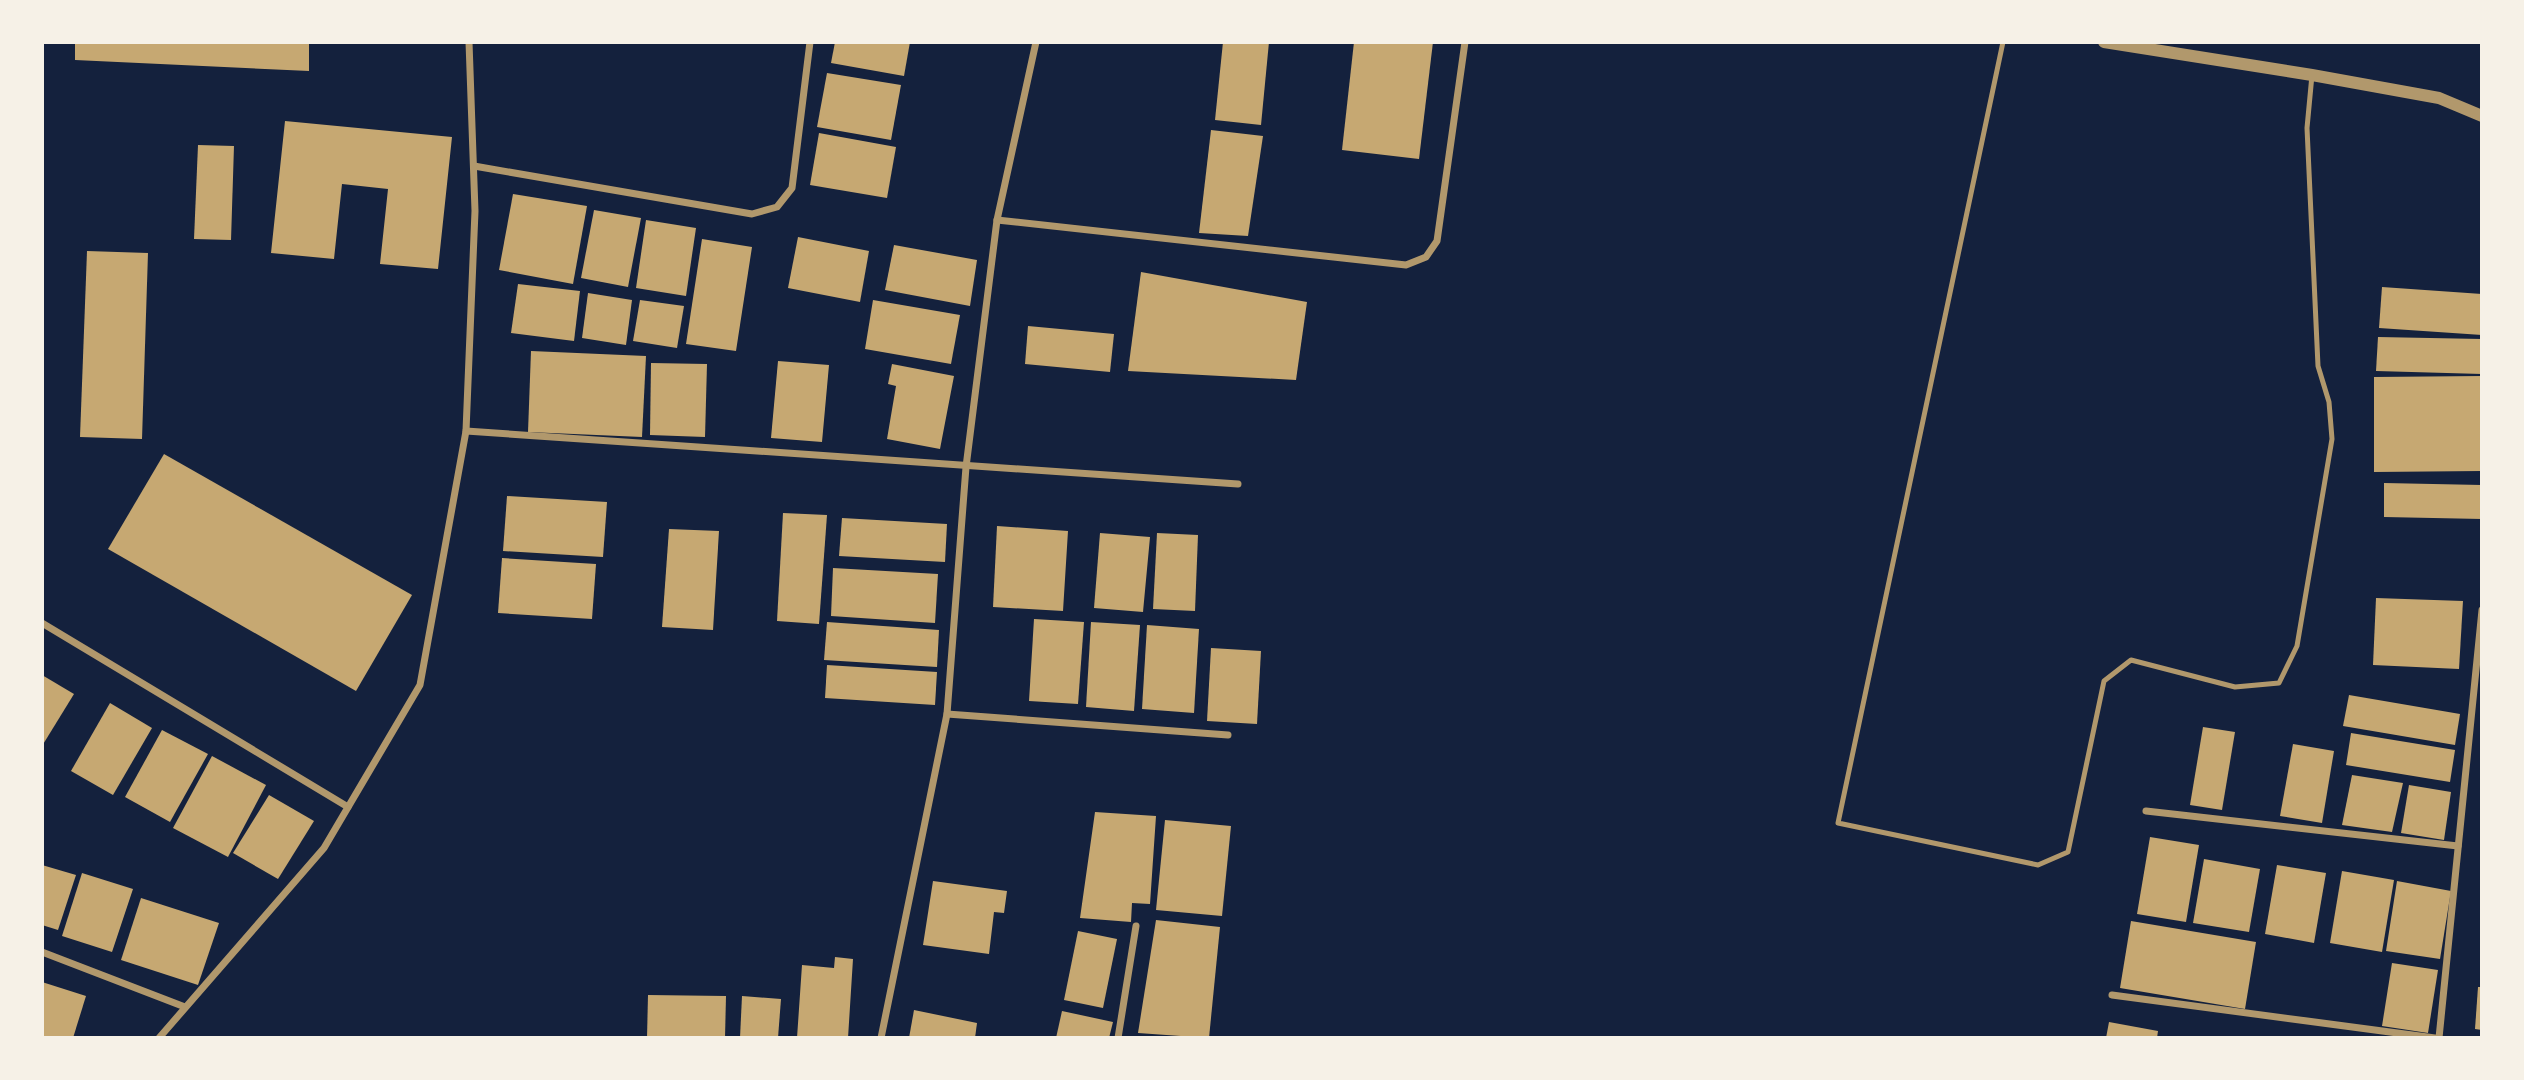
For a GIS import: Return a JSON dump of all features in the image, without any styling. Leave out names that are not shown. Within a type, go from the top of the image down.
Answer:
[{"type":"street","points":[[159,1038],[324,848],[420,685],[466,431],[475,211],[469,42]]},
{"type":"street","points":[[474,166],[752,214],[777,207],[792,188],[810,42]]},
{"type":"street","points":[[881,1038],[947,714],[966,467],[997,220],[1036,42]]},
{"type":"street","points":[[997,220],[1406,265],[1426,257],[1437,241],[1465,42]]},
{"type":"street","points":[[2104,42],[2439,98],[2482,116]]},
{"type":"street","points":[[466,431],[1238,484]]},
{"type":"street","points":[[2112,995],[2437,1038],[2482,610]]},
{"type":"street","points":[[42,623],[348,807]]},
{"type":"street","points":[[2473,699],[2482,702]]},
{"type":"street","points":[[947,714],[1228,735]]},
{"type":"street","points":[[2146,811],[2458,846]]},
{"type":"street","points":[[1118,1038],[1136,926]]},
{"type":"street","points":[[42,952],[185,1007]]},
{"type":"lane","points":[[2003,42],[1838,823],[2038,865],[2068,852],[2104,681],[2131,660],[2235,687],[2279,682],[2297,646],[2332,439],[2329,402],[2318,366],[2306,128],[2312,75]]},
{"type":"building","points":[[75,42],[309,42],[309,71],[75,60]]},
{"type":"building","points":[[835,42],[910,42],[904,76],[831,63]]},
{"type":"building","points":[[1223,42],[1269,42],[1261,125],[1215,120]]},
{"type":"building","points":[[1354,42],[1433,42],[1419,159],[1342,150]]},
{"type":"building","points":[[827,73],[901,85],[891,140],[817,127]]},
{"type":"building","points":[[285,121],[452,137],[438,269],[380,264],[388,189],[342,184],[334,259],[271,253]]},
{"type":"building","points":[[1211,130],[1263,136],[1248,236],[1199,233]]},
{"type":"building","points":[[819,133],[896,147],[887,198],[810,185]]},
{"type":"building","points":[[198,145],[234,146],[231,240],[194,239]]},
{"type":"building","points":[[513,194],[587,206],[573,284],[499,270]]},
{"type":"building","points":[[594,210],[641,218],[628,287],[581,278]]},
{"type":"building","points":[[646,220],[696,228],[686,296],[636,288]]},
{"type":"building","points":[[798,237],[869,251],[860,302],[788,288]]},
{"type":"building","points":[[702,239],[752,247],[736,351],[686,344]]},
{"type":"building","points":[[894,245],[977,260],[970,306],[885,290]]},
{"type":"building","points":[[87,251],[148,253],[142,439],[80,437]]},
{"type":"building","points":[[1141,272],[1307,302],[1296,380],[1128,371]]},
{"type":"building","points":[[518,284],[580,291],[574,341],[511,333]]},
{"type":"building","points":[[2382,287],[2482,294],[2482,335],[2379,328]]},
{"type":"building","points":[[588,293],[632,300],[626,345],[582,338]]},
{"type":"building","points":[[640,300],[684,306],[677,348],[633,341]]},
{"type":"building","points":[[873,300],[960,315],[951,364],[865,349]]},
{"type":"building","points":[[1028,326],[1114,334],[1110,372],[1025,364]]},
{"type":"building","points":[[2378,337],[2482,339],[2482,374],[2376,371]]},
{"type":"building","points":[[531,351],[646,356],[642,437],[528,432]]},
{"type":"building","points":[[778,361],[829,365],[822,442],[771,438]]},
{"type":"building","points":[[651,363],[707,364],[705,437],[650,435]]},
{"type":"building","points":[[892,364],[954,376],[940,449],[887,439],[896,386],[888,384]]},
{"type":"building","points":[[2482,376],[2482,471],[2374,472],[2374,377]]},
{"type":"building","points":[[164,454],[412,595],[356,691],[108,549]]},
{"type":"building","points":[[2384,483],[2482,485],[2482,519],[2384,517]]},
{"type":"building","points":[[507,496],[607,502],[603,557],[503,551]]},
{"type":"building","points":[[783,513],[827,515],[819,624],[777,621]]},
{"type":"building","points":[[842,518],[947,524],[945,562],[839,556]]},
{"type":"building","points":[[997,526],[1068,531],[1063,611],[993,607]]},
{"type":"building","points":[[669,529],[719,531],[713,630],[662,627]]},
{"type":"building","points":[[1100,533],[1150,537],[1143,612],[1094,608]]},
{"type":"building","points":[[1157,533],[1198,535],[1195,611],[1153,609]]},
{"type":"building","points":[[502,558],[596,564],[592,619],[498,613]]},
{"type":"building","points":[[833,568],[938,574],[935,623],[831,616]]},
{"type":"building","points":[[2376,598],[2463,601],[2459,669],[2373,665]]},
{"type":"building","points":[[1034,619],[1084,622],[1078,704],[1029,701]]},
{"type":"building","points":[[827,622],[939,630],[937,667],[824,660]]},
{"type":"building","points":[[1091,622],[1140,625],[1134,711],[1086,707]]},
{"type":"building","points":[[1147,625],[1199,629],[1194,713],[1142,709]]},
{"type":"building","points":[[1211,648],[1261,651],[1257,724],[1207,721]]},
{"type":"building","points":[[827,665],[937,672],[935,705],[825,698]]},
{"type":"building","points":[[42,675],[74,694],[42,746]]},
{"type":"building","points":[[2349,695],[2460,714],[2455,745],[2343,726]]},
{"type":"building","points":[[110,703],[152,728],[113,795],[71,771]]},
{"type":"building","points":[[2203,727],[2235,732],[2222,810],[2190,805]]},
{"type":"building","points":[[162,730],[208,754],[170,822],[125,797]]},
{"type":"building","points":[[2351,733],[2455,750],[2450,782],[2346,765]]},
{"type":"building","points":[[2293,744],[2334,751],[2322,823],[2280,816]]},
{"type":"building","points":[[212,756],[266,785],[228,857],[173,828]]},
{"type":"building","points":[[2352,775],[2403,783],[2392,832],[2342,825]]},
{"type":"building","points":[[2409,785],[2451,792],[2444,840],[2401,833]]},
{"type":"building","points":[[269,795],[314,821],[278,879],[233,853]]},
{"type":"building","points":[[1095,812],[1156,816],[1150,904],[1132,903],[1131,922],[1080,918]]},
{"type":"building","points":[[1165,820],[1231,826],[1222,916],[1156,910]]},
{"type":"building","points":[[2150,837],[2199,845],[2186,922],[2137,914]]},
{"type":"building","points":[[2204,859],[2260,869],[2249,932],[2193,923]]},
{"type":"building","points":[[42,865],[76,875],[58,930],[42,925]]},
{"type":"building","points":[[2277,865],[2326,873],[2314,943],[2265,934]]},
{"type":"building","points":[[2342,871],[2394,880],[2382,952],[2330,943]]},
{"type":"building","points":[[82,873],[133,889],[112,952],[62,936]]},
{"type":"building","points":[[933,881],[1007,891],[1004,913],[994,912],[989,954],[923,945]]},
{"type":"building","points":[[2397,881],[2451,891],[2440,959],[2386,951]]},
{"type":"building","points":[[141,898],[219,923],[198,985],[121,960]]},
{"type":"building","points":[[1156,920],[1220,927],[1209,1038],[1138,1033]]},
{"type":"building","points":[[2131,921],[2256,942],[2245,1009],[2120,988]]},
{"type":"building","points":[[1078,931],[1117,939],[1103,1008],[1064,1000]]},
{"type":"building","points":[[835,957],[853,959],[848,1038],[797,1038],[802,965],[834,968]]},
{"type":"building","points":[[2392,963],[2438,970],[2428,1033],[2382,1026]]},
{"type":"building","points":[[42,982],[86,996],[73,1038],[42,1038]]},
{"type":"building","points":[[2478,987],[2482,987],[2482,1030],[2475,1029]]},
{"type":"building","points":[[648,995],[726,996],[725,1038],[647,1038]]},
{"type":"building","points":[[742,996],[781,999],[778,1038],[740,1038]]},
{"type":"building","points":[[914,1010],[977,1023],[975,1038],[909,1038]]},
{"type":"building","points":[[1062,1011],[1113,1022],[1109,1038],[1056,1038]]},
{"type":"building","points":[[2109,1022],[2158,1031],[2157,1038],[2106,1038]]}]
